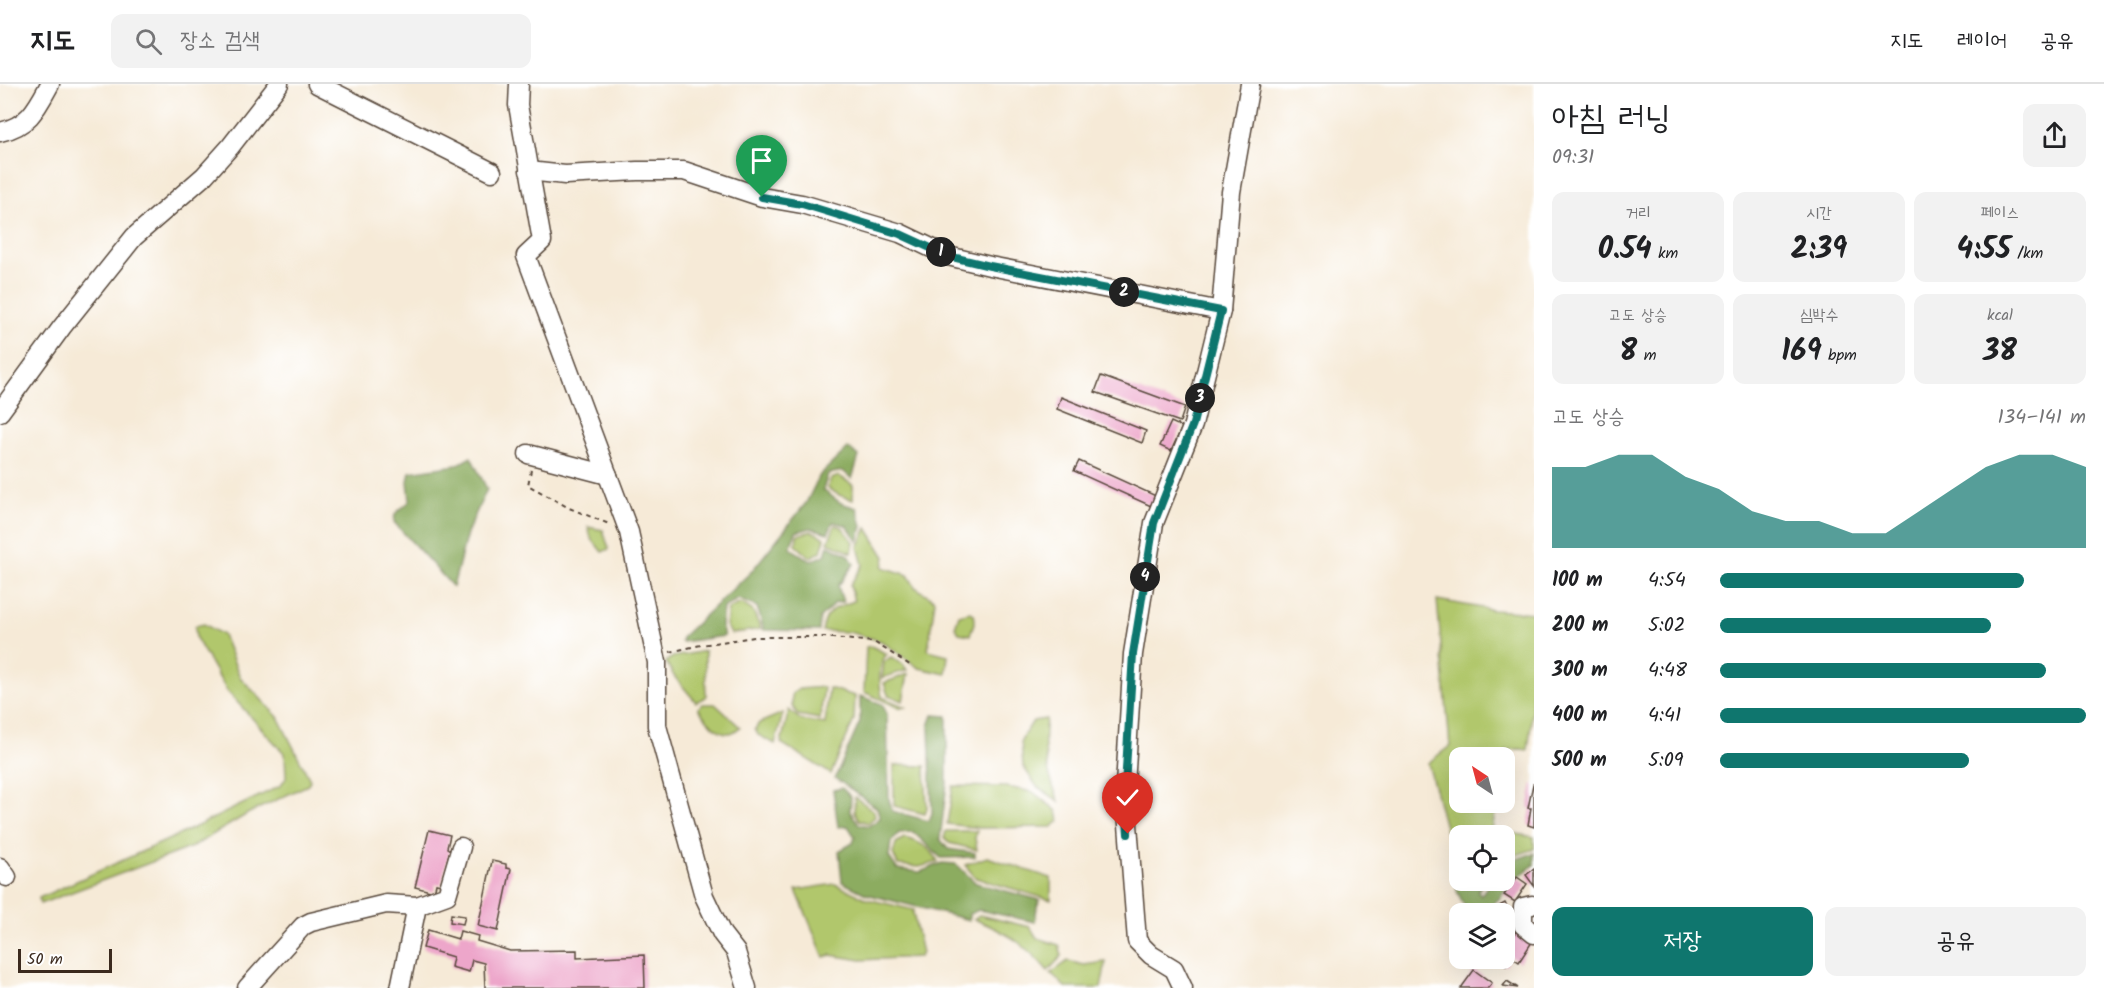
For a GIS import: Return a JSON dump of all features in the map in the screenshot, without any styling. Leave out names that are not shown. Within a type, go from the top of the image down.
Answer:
[{"type":"street","points":[[0,132],[15,129],[25,121],[39,104],[50,84]]},
{"type":"street","points":[[0,412],[62,327],[134,237],[204,176],[231,147],[279,84]]},
{"type":"street","points":[[317,84],[492,172]]},
{"type":"street","points":[[519,84],[518,105],[542,241],[526,256],[629,532],[657,662],[657,726],[705,896],[722,934],[736,952],[747,988]]},
{"type":"street","points":[[1183,988],[1174,969],[1151,955],[1137,940],[1125,775],[1133,654],[1154,523],[1193,424],[1221,311],[1231,192],[1250,84]]},
{"type":"street","points":[[529,171],[565,175],[684,171],[762,197],[802,204],[900,234],[948,256],[1221,311]]},
{"type":"street","points":[[531,455],[608,475]]},
{"type":"street","points":[[247,988],[303,926],[311,922],[386,904],[417,906],[447,895],[461,847]]},
{"type":"street","points":[[1532,905],[1523,907],[1523,925],[1534,934]]},
{"type":"street","points":[[400,988],[417,906]]},
{"type":"path","points":[[531,455],[528,485],[569,508],[629,532]]},
{"type":"path","points":[[656,656],[701,645],[754,637],[823,637],[874,642],[912,667]]},
{"type":"green space","points":[[848,448],[859,456],[852,479],[843,471],[828,474],[823,490],[841,503],[857,508],[862,526],[858,541],[846,525],[833,522],[828,533],[811,528],[796,532],[790,548],[811,561],[825,555],[828,545],[849,555],[854,564],[838,586],[843,602],[835,603],[820,618],[819,631],[764,630],[757,607],[738,599],[723,608],[721,625],[724,636],[681,642],[682,637],[751,572],[806,503],[820,475]]},
{"type":"green space","points":[[471,457],[487,489],[467,533],[453,587],[394,522],[395,514],[410,501],[408,481],[410,472],[457,465]]},
{"type":"green space","points":[[839,476],[853,485],[853,500],[827,488],[831,479]]},
{"type":"green space","points":[[835,525],[842,527],[854,542],[852,553],[828,542]]},
{"type":"green space","points":[[588,527],[603,530],[609,549],[602,552],[591,538]]},
{"type":"green space","points":[[867,528],[885,557],[883,567],[908,575],[915,587],[935,600],[928,650],[948,655],[946,674],[919,668],[881,641],[849,632],[822,631],[826,618],[832,610],[854,601],[850,585],[863,565],[858,547]]},
{"type":"green space","points":[[812,531],[825,538],[821,552],[810,557],[796,545],[797,535]]},
{"type":"green space","points":[[1437,600],[1493,610],[1534,613],[1533,699],[1528,750],[1515,749],[1515,747],[1449,747],[1449,813],[1495,813],[1493,825],[1449,825],[1449,842],[1428,763],[1450,746]]},
{"type":"green space","points":[[741,603],[753,611],[761,629],[731,634],[726,625],[728,609]]},
{"type":"green space","points":[[970,612],[974,614],[975,620],[970,635],[959,633],[955,627],[959,615]]},
{"type":"green space","points":[[204,624],[223,635],[240,677],[278,717],[310,780],[308,785],[249,813],[192,847],[40,904],[39,898],[280,786],[286,778],[285,754],[227,691],[196,638],[195,626]]},
{"type":"green space","points":[[871,646],[887,654],[880,669],[882,697],[905,707],[900,708],[864,692],[866,647]]},
{"type":"green space","points":[[705,651],[706,697],[696,702],[674,676],[666,662],[673,657]]},
{"type":"green space","points":[[891,657],[903,664],[907,670],[882,678],[884,662]]},
{"type":"green space","points":[[908,674],[903,701],[888,695],[884,683]]},
{"type":"green space","points":[[824,687],[820,719],[798,715],[792,706],[792,694],[799,689]]},
{"type":"green space","points":[[829,688],[855,696],[854,720],[831,774],[781,743],[789,710],[801,720],[825,724]]},
{"type":"green space","points":[[860,696],[882,704],[887,714],[889,799],[892,811],[929,821],[932,813],[929,726],[933,715],[947,716],[947,783],[940,839],[948,849],[975,853],[975,857],[941,858],[913,832],[899,833],[891,842],[889,857],[897,869],[920,872],[942,863],[956,864],[976,883],[1040,900],[1035,922],[979,910],[969,914],[969,920],[866,894],[842,882],[839,851],[853,843],[855,837],[848,826],[838,827],[833,790],[842,788],[851,797],[850,812],[859,824],[869,826],[880,818],[877,808],[835,778],[860,722]]},
{"type":"green space","points":[[703,704],[715,704],[740,727],[728,733],[716,729],[698,708]]},
{"type":"green space","points":[[783,713],[775,744],[758,735],[755,729],[759,723]]},
{"type":"green space","points":[[1046,719],[1046,761],[1059,801],[1037,787],[1023,766],[1021,740],[1033,721]]},
{"type":"green space","points":[[894,765],[925,766],[927,808],[925,814],[894,806]]},
{"type":"green space","points":[[953,786],[1007,787],[1033,792],[1057,811],[1059,821],[1052,827],[980,828],[947,824]]},
{"type":"green space","points":[[855,797],[874,811],[875,817],[868,823],[859,820],[854,812]]},
{"type":"green space","points":[[946,831],[977,831],[975,838],[977,850],[949,843],[944,838]]},
{"type":"green space","points":[[1515,834],[1534,837],[1534,849],[1515,856]]},
{"type":"green space","points":[[904,838],[924,846],[938,862],[919,867],[898,865],[893,854],[896,843]]},
{"type":"green space","points":[[1534,853],[1534,865],[1519,876],[1515,876],[1515,860]]},
{"type":"green space","points":[[987,857],[1051,878],[1051,900],[976,878],[965,865]]},
{"type":"green space","points":[[835,884],[867,899],[914,910],[922,953],[919,957],[861,960],[831,955],[824,957],[796,890]]},
{"type":"green space","points":[[1457,891],[1478,891],[1481,895],[1484,891],[1505,891],[1493,903],[1463,903]]},
{"type":"green space","points":[[979,915],[1030,927],[1037,938],[1059,945],[1062,956],[1048,971],[1015,940],[974,919]]},
{"type":"green space","points":[[1068,961],[1084,965],[1106,962],[1101,988],[1066,988],[1051,973]]},
{"type":"building","points":[[1101,376],[1185,407],[1180,422],[1095,392]]},
{"type":"building","points":[[1061,397],[1146,431],[1142,443],[1057,409]]},
{"type":"building","points":[[1171,422],[1182,427],[1171,451],[1160,446]]},
{"type":"building","points":[[1079,461],[1156,496],[1151,506],[1074,471]]},
{"type":"building","points":[[1533,784],[1534,827],[1528,825],[1531,808],[1528,808]]},
{"type":"building","points":[[429,830],[450,835],[447,848],[450,850],[441,885],[436,884],[434,892],[415,887]]},
{"type":"building","points":[[492,861],[506,864],[506,868],[511,869],[498,931],[478,926]]},
{"type":"building","points":[[1534,869],[1534,886],[1526,875]]},
{"type":"building","points":[[1517,877],[1527,884],[1515,902],[1504,895],[1507,891],[1515,891]]},
{"type":"building","points":[[451,914],[465,916],[463,924],[450,922]]},
{"type":"building","points":[[428,930],[458,939],[460,931],[478,936],[477,941],[510,951],[577,950],[577,958],[644,955],[645,988],[485,988],[484,963],[472,960],[469,972],[451,967],[453,957],[423,948]]},
{"type":"building","points":[[1516,931],[1532,942],[1519,962],[1515,959]]},
{"type":"building","points":[[1474,970],[1492,983],[1488,988],[1461,988]]},
{"type":"building","points":[[1507,981],[1518,988],[1503,986]]},
{"type":"route","points":[[762,197],[802,204],[900,234],[948,256],[1221,311],[1193,424],[1154,523],[1133,654],[1125,786],[1128,834]]}]
